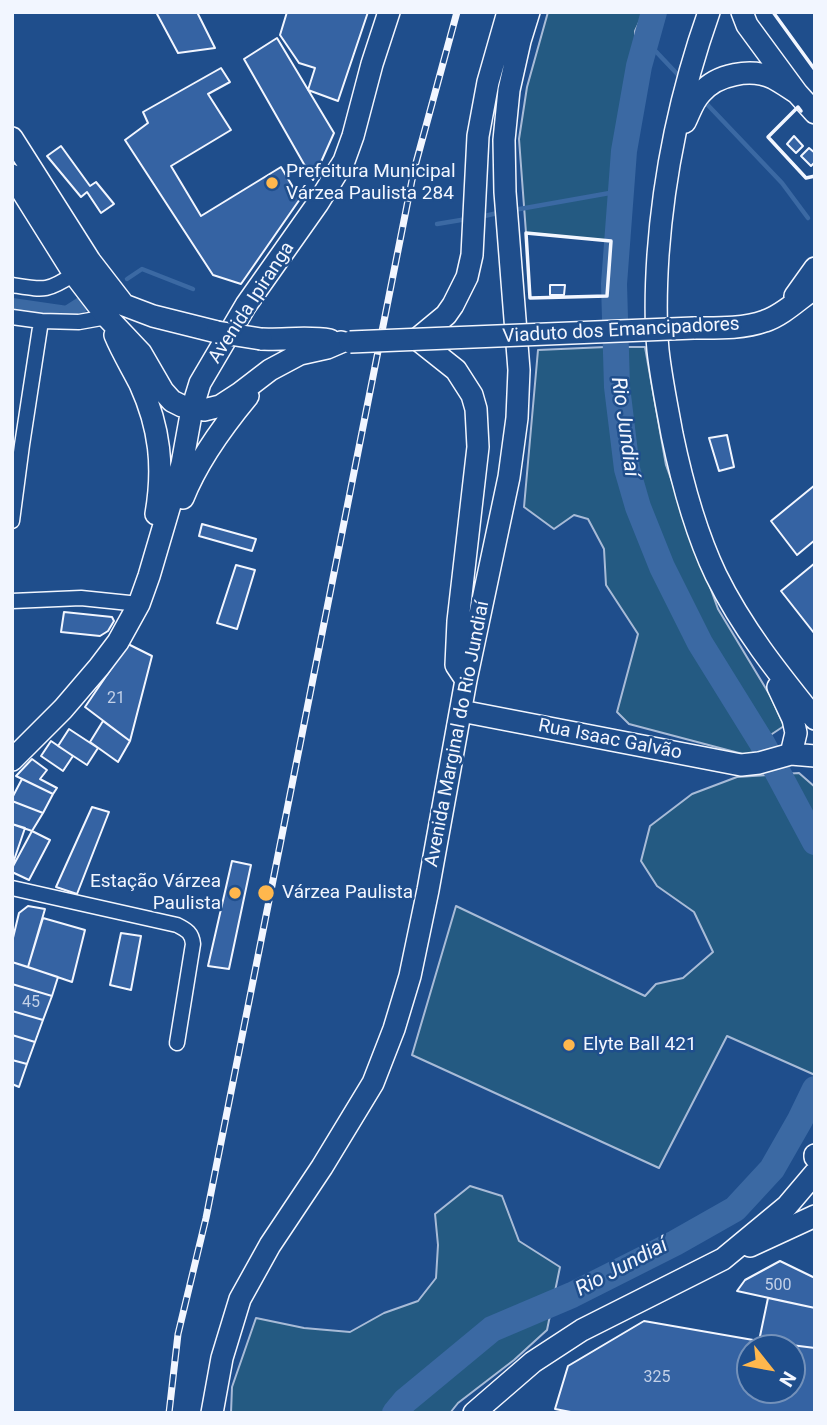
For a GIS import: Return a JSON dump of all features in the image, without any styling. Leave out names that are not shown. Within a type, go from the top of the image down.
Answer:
[{"type":"main road","name":"Avenida Ipiranga","points":[[12,760],[63,709],[99,667],[118,642],[139,604],[182,464],[192,409],[200,383],[246,305],[318,203],[344,161],[389,12]]},
{"type":"main road","name":"Avenida Marginal do Rio Jundiaí","points":[[212,1413],[222,1358],[240,1299],[270,1245],[373,1083],[394,1029],[410,976],[466,680],[509,477],[517,418],[519,370],[505,192],[504,140],[509,90],[529,12]]},
{"type":"main road","points":[[709,12],[691,64],[668,163],[660,230],[656,290],[657,338],[666,402],[680,472],[696,526],[715,574],[765,657],[815,719]]},
{"type":"main road","points":[[742,12],[747,26],[815,113]]},
{"type":"main road","points":[[466,680],[456,665],[458,621],[478,447],[476,410],[472,395],[456,370],[417,340],[446,315],[467,277],[472,255],[478,136],[488,82],[505,21]]},
{"type":"main road","points":[[668,163],[694,102],[703,90],[715,82],[738,74],[761,75],[774,79],[797,93]]},
{"type":"main road","points":[[12,138],[90,261],[116,311],[163,391],[172,401],[192,409],[204,410],[220,406],[270,370],[300,354],[345,342]]},
{"type":"main road","points":[[12,175],[74,274],[116,311],[153,316],[217,332],[261,339],[314,338],[345,342]]},
{"type":"main road","points":[[785,310],[815,268]]},
{"type":"main road","name":"Viaduto dos Emancipadores","points":[[345,342],[742,327],[766,321],[815,288]]},
{"type":"main road","points":[[116,311],[121,350],[150,409],[159,444],[160,487],[147,564],[149,576]]},
{"type":"main road","points":[[139,383],[142,334],[153,316]]},
{"type":"main road","points":[[149,576],[158,564],[189,483],[233,415],[270,370]]},
{"type":"main road","points":[[765,657],[793,719],[796,733],[786,756],[815,771]]},
{"type":"main road","name":"Rua Isaac Galvão","points":[[461,711],[741,765],[786,756],[815,756]]},
{"type":"main road","points":[[723,1259],[787,1206],[815,1173]]},
{"type":"main road","points":[[474,1413],[533,1362],[582,1330],[815,1216]]},
{"type":"street","points":[[12,285],[42,289],[57,285],[74,274]]},
{"type":"street","points":[[12,317],[79,322],[116,311]]},
{"type":"street","points":[[12,521],[17,444],[41,321]]},
{"type":"street","points":[[12,601],[81,598],[139,604]]},
{"type":"street","points":[[13,893],[186,929],[192,936],[193,944],[177,1042]]},
{"type":"shaded area","points":[[548,12],[644,12],[635,31],[635,61],[619,146],[611,241],[526,233],[519,139],[527,87]]},
{"type":"shaded area","points":[[645,347],[666,465],[718,609],[771,697],[784,726],[772,734],[754,757],[629,724],[617,712],[638,634],[606,585],[604,549],[588,519],[574,515],[554,529],[524,507],[538,350]]},
{"type":"shaded area","points":[[799,773],[815,787],[815,1075],[727,1036],[659,1168],[412,1055],[456,906],[645,996],[656,984],[683,978],[713,952],[694,912],[657,886],[641,861],[650,826],[692,794],[737,777]]},
{"type":"shaded area","points":[[470,1186],[502,1196],[519,1241],[560,1267],[547,1330],[514,1360],[458,1403],[450,1413],[231,1413],[232,1387],[256,1318],[304,1328],[350,1332],[384,1313],[418,1301],[436,1278],[438,1245],[435,1214]]},
{"type":"building","points":[[156,12],[197,12],[215,48],[178,53]]},
{"type":"building","points":[[287,12],[368,12],[338,101],[308,90],[315,68],[299,63],[280,35]]},
{"type":"building","points":[[277,38],[334,133],[313,180],[244,59]]},
{"type":"building","name":"Prefeitura Municipal Várzea Paulista 284","points":[[221,68],[230,82],[208,94],[231,130],[171,166],[201,216],[281,167],[300,199],[241,284],[213,275],[125,140],[148,123],[143,112]]},
{"type":"building","points":[[794,136],[803,146],[796,153],[787,144]]},
{"type":"building","points":[[61,146],[90,186],[96,182],[114,204],[101,213],[87,192],[81,197],[47,156]]},
{"type":"building","points":[[809,148],[815,153],[815,162],[811,166],[801,156]]},
{"type":"building","points":[[550,285],[565,285],[564,295],[550,295]]},
{"type":"building","points":[[727,435],[734,467],[719,471],[709,438]]},
{"type":"building","points":[[815,485],[815,540],[797,555],[771,521]]},
{"type":"building","points":[[202,524],[256,539],[252,551],[199,536]]},
{"type":"building","points":[[815,563],[815,632],[814,633],[781,591]]},
{"type":"building","points":[[236,565],[255,570],[237,629],[217,623]]},
{"type":"building","points":[[64,612],[112,617],[114,621],[108,631],[100,636],[61,632]]},
{"type":"building","points":[[128,644],[152,656],[130,741],[85,707]]},
{"type":"building","points":[[103,721],[130,741],[118,762],[90,742]]},
{"type":"building","points":[[69,729],[98,748],[87,765],[58,746]]},
{"type":"building","points":[[51,741],[73,756],[63,771],[41,756]]},
{"type":"building","points":[[32,759],[47,770],[40,779],[57,788],[53,794],[16,776]]},
{"type":"building","points":[[22,779],[53,794],[43,813],[12,801]]},
{"type":"building","points":[[12,801],[43,813],[32,831],[12,824]]},
{"type":"building","points":[[92,807],[109,812],[77,894],[56,887]]},
{"type":"building","points":[[12,824],[25,828],[12,866]]},
{"type":"building","points":[[32,831],[50,840],[29,880],[12,872],[12,868]]},
{"type":"building","name":"Estação Várzea Paulista","points":[[232,861],[251,865],[229,969],[208,966]]},
{"type":"building","points":[[28,906],[45,909],[28,967],[12,962],[12,942],[19,913]]},
{"type":"building","points":[[43,918],[85,930],[72,982],[28,967]]},
{"type":"building","points":[[121,933],[141,936],[131,990],[110,985]]},
{"type":"building","points":[[12,962],[58,977],[52,996],[12,984]]},
{"type":"building","points":[[12,984],[52,996],[43,1020],[12,1011]]},
{"type":"building","points":[[12,1011],[43,1020],[35,1042],[12,1035]]},
{"type":"building","points":[[12,1035],[35,1042],[27,1064],[12,1060]]},
{"type":"building","points":[[12,1060],[27,1064],[19,1087],[12,1084]]},
{"type":"building","points":[[780,1261],[815,1278],[815,1308],[737,1291],[745,1280]]},
{"type":"building","points":[[768,1298],[815,1308],[815,1348],[806,1347],[806,1334],[760,1334]]},
{"type":"building","points":[[644,1321],[736,1337],[736,1404],[806,1404],[806,1347],[815,1348],[815,1413],[576,1413],[555,1409],[568,1366]]},
{"type":"waterway","name":"Rio Jundiaí","points":[[654,12],[639,66],[624,151],[614,284],[617,387],[627,469],[638,507],[662,567],[700,643],[762,743],[815,842]]},
{"type":"waterway","points":[[646,41],[681,78]]},
{"type":"waterway","points":[[704,101],[782,183],[808,218]]},
{"type":"waterway","points":[[514,210],[621,191]]},
{"type":"waterway","points":[[480,217],[502,212]]},
{"type":"waterway","points":[[437,224],[467,219]]},
{"type":"waterway","points":[[127,279],[142,269],[193,289]]},
{"type":"waterway","points":[[12,306],[67,314],[81,305]]},
{"type":"waterway","name":"Rio Jundiaí","points":[[395,1413],[405,1401],[492,1329],[572,1295],[735,1209],[772,1169],[815,1089]]},
{"type":"railway","points":[[169,1413],[178,1334],[206,1218],[414,170],[457,12]]},
{"type":"wall","points":[[773,12],[815,70]]},
{"type":"wall","points":[[801,111],[798,107],[768,137],[806,178],[815,176]]},
{"type":"wall","points":[[526,233],[611,241],[607,296],[530,298],[526,233]]},
{"type":"place","name":"Prefeitura Municipal Várzea Paulista 284","points":[[272,183]]},
{"type":"place","name":"Estação Várzea Paulista","points":[[235,893]]},
{"type":"place","name":"Várzea Paulista","points":[[266,893]]},
{"type":"place","name":"Elyte Ball 421","points":[[569,1045]]}]
